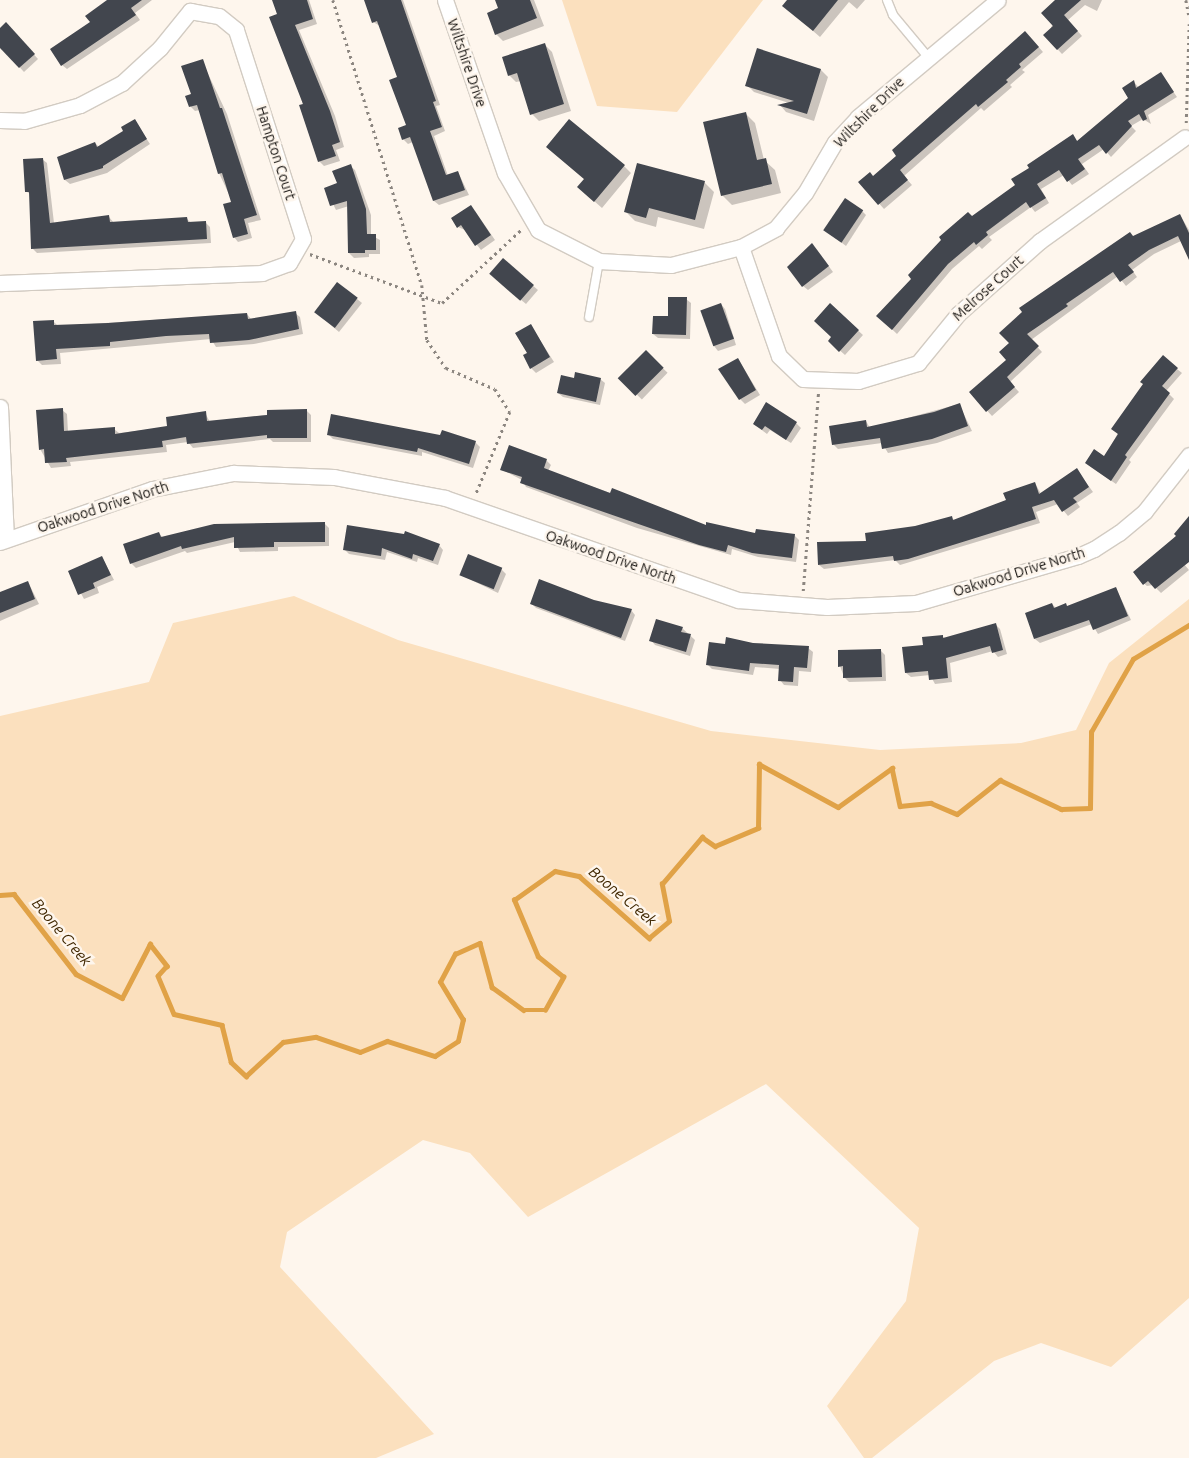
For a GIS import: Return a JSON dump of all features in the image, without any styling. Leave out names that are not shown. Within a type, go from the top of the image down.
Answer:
[{"type":"street","name":"Wiltshire Drive","points":[[445,0],[505,173],[538,230],[599,261],[671,265],[741,246],[776,228],[805,193],[835,142],[928,57],[998,0]]},
{"type":"street","name":"Hampton Court","points":[[0,120],[24,120],[80,105],[122,83],[160,48],[190,11],[219,16],[236,30],[303,239],[297,249]]},
{"type":"street","name":"Melrose Court","points":[[741,246],[779,356],[803,379],[858,381],[918,362],[958,314],[1040,241],[1185,137]]},
{"type":"street","points":[[0,283],[262,273],[289,263],[297,249]]},
{"type":"street","points":[[0,407],[3,540]]},
{"type":"street","name":"Oakwood Drive North","points":[[3,540],[152,489],[233,473],[334,477],[445,498],[738,600],[827,607],[916,602],[1078,556],[1106,542],[1139,516],[1189,454]]},
{"type":"lane","points":[[887,0],[894,15],[928,57]]},
{"type":"lane","points":[[589,317],[599,261]]},
{"type":"path","points":[[333,0],[423,296],[427,340],[446,368],[495,389],[510,412],[471,507]]},
{"type":"path","points":[[1186,0],[1189,15]]},
{"type":"path","points":[[1185,137],[1189,24]]},
{"type":"path","points":[[297,249],[442,303],[532,219]]},
{"type":"path","points":[[802,605],[819,379]]},
{"type":"shaded area","points":[[562,0],[763,0],[677,112],[597,106]]},
{"type":"shaded area","points":[[294,596],[398,640],[711,731],[880,750],[1021,743],[1076,730],[1109,663],[1189,599],[1189,1298],[1111,1367],[1041,1343],[994,1361],[872,1458],[864,1458],[827,1406],[906,1301],[919,1228],[766,1084],[528,1217],[470,1153],[423,1140],[287,1232],[280,1267],[434,1434],[376,1458],[0,1458],[0,716],[149,682],[173,623]]},
{"type":"building","points":[[107,0],[142,0],[131,8],[136,15],[61,66],[50,49],[90,22],[85,16]]},
{"type":"building","points":[[272,0],[307,0],[313,19],[295,25],[330,111],[340,142],[332,145],[336,156],[318,162],[299,105],[303,104],[269,17],[277,14]]},
{"type":"building","points":[[364,0],[401,0],[436,101],[433,102],[442,127],[430,131],[446,175],[458,171],[465,190],[433,201],[410,137],[402,140],[398,128],[406,125],[389,80],[397,77],[377,21],[372,23]]},
{"type":"building","points":[[495,0],[530,0],[537,18],[495,35],[487,13],[498,8]]},
{"type":"building","points":[[787,0],[838,0],[813,31],[782,6]]},
{"type":"building","points":[[1055,0],[1081,0],[1064,15],[1078,31],[1057,50],[1043,35],[1053,26],[1041,13]]},
{"type":"building","points":[[6,22],[35,54],[19,68],[0,48],[0,28]]},
{"type":"building","points":[[1025,31],[1039,47],[1019,64],[1021,67],[1006,80],[1008,82],[978,107],[976,104],[900,170],[908,180],[878,205],[858,182],[870,172],[873,176],[896,156],[892,150]]},
{"type":"building","points":[[545,43],[564,104],[530,115],[517,73],[508,76],[502,57]]},
{"type":"building","points":[[757,48],[821,69],[807,114],[777,105],[794,101],[745,86]]},
{"type":"building","points":[[203,59],[220,108],[222,108],[257,215],[244,219],[248,234],[233,238],[223,204],[231,202],[222,173],[218,174],[197,105],[189,107],[185,96],[191,94],[181,66]]},
{"type":"building","points":[[1161,72],[1174,92],[1144,111],[1147,119],[1143,121],[1139,114],[1128,121],[1132,126],[1106,154],[1099,145],[1078,159],[1085,169],[1067,182],[1059,170],[1037,184],[1046,198],[1030,208],[1026,202],[986,232],[988,235],[976,245],[974,242],[948,264],[892,330],[876,316],[911,279],[908,275],[941,240],[939,237],[968,212],[972,216],[1015,185],[1011,179],[1029,168],[1027,165],[1073,134],[1077,141],[1128,98],[1122,88],[1134,80],[1136,88]]},
{"type":"building","points":[[746,112],[757,160],[766,158],[772,184],[721,196],[703,122]]},
{"type":"building","points":[[135,119],[147,139],[103,166],[103,168],[64,180],[57,157],[95,142],[97,147],[123,131],[121,127]]},
{"type":"building","points":[[569,119],[625,165],[594,202],[577,187],[584,179],[546,147]]},
{"type":"building","points":[[43,158],[50,223],[109,215],[110,222],[187,217],[188,222],[206,221],[207,239],[31,249],[29,192],[25,192],[23,159]]},
{"type":"building","points":[[637,163],[705,181],[695,220],[649,208],[646,218],[624,212]]},
{"type":"building","points":[[351,164],[366,209],[367,234],[376,234],[376,250],[365,250],[365,253],[348,253],[347,201],[330,206],[324,188],[337,183],[332,171]]},
{"type":"building","points":[[845,198],[863,210],[841,243],[823,230]]},
{"type":"building","points":[[471,205],[491,235],[475,246],[461,225],[457,228],[451,218]]},
{"type":"building","points":[[1180,214],[1189,233],[1189,260],[1178,236],[1149,250],[1128,265],[1134,272],[1120,282],[1113,272],[1066,304],[1068,306],[1027,334],[1039,346],[1007,377],[1015,387],[986,412],[969,392],[1006,360],[999,352],[1009,343],[999,333],[1022,312],[1019,308],[1130,232],[1133,236]]},
{"type":"building","points":[[812,243],[829,266],[802,287],[787,267]]},
{"type":"building","points":[[503,258],[534,285],[520,301],[489,274]]},
{"type":"building","points":[[337,282],[358,298],[335,328],[314,312]]},
{"type":"building","points":[[668,297],[687,297],[686,335],[652,334],[653,316],[668,316]]},
{"type":"building","points":[[721,303],[734,339],[713,346],[700,311]]},
{"type":"building","points":[[830,303],[859,330],[839,352],[828,341],[831,337],[814,321]]},
{"type":"building","points":[[296,311],[299,329],[249,340],[210,343],[209,334],[166,336],[110,342],[110,346],[56,349],[57,359],[36,361],[33,321],[54,320],[54,325],[108,323],[247,313],[248,319]]},
{"type":"building","points":[[531,324],[550,357],[530,369],[523,355],[527,353],[515,333]]},
{"type":"building","points":[[646,350],[664,368],[635,396],[618,378]]},
{"type":"building","points":[[1163,355],[1178,368],[1162,386],[1170,393],[1125,455],[1127,457],[1111,481],[1085,463],[1094,449],[1104,456],[1118,434],[1111,429],[1143,384],[1140,382]]},
{"type":"building","points":[[738,358],[756,390],[739,400],[718,369]]},
{"type":"building","points":[[575,372],[601,378],[596,402],[557,393],[561,375],[574,378]]},
{"type":"building","points":[[766,402],[797,422],[786,440],[765,426],[762,430],[753,424]]},
{"type":"building","points":[[960,403],[968,426],[932,439],[882,449],[880,438],[832,445],[829,426],[866,420],[867,427],[934,412]]},
{"type":"building","points":[[63,408],[64,431],[115,427],[115,434],[167,426],[166,417],[206,411],[207,421],[267,415],[267,410],[307,409],[307,438],[267,438],[267,435],[187,444],[186,437],[162,441],[163,447],[66,458],[67,462],[45,463],[44,449],[39,450],[36,410]]},
{"type":"building","points":[[331,414],[440,435],[442,430],[476,441],[469,464],[418,448],[417,452],[327,435]]},
{"type":"building","points":[[509,445],[547,459],[544,468],[610,493],[612,488],[706,525],[706,522],[755,533],[756,529],[795,534],[792,558],[752,553],[728,545],[726,552],[699,545],[520,483],[522,477],[500,470]]},
{"type":"building","points":[[1077,468],[1089,487],[1073,498],[1077,502],[1062,512],[1054,500],[1032,507],[1036,519],[908,559],[894,561],[893,556],[818,565],[817,542],[866,541],[865,533],[915,526],[952,516],[953,520],[1006,500],[1003,493],[1035,482],[1039,494]]},
{"type":"building","points":[[1189,516],[1189,562],[1155,589],[1148,581],[1143,585],[1133,572],[1176,536],[1174,534]]},
{"type":"building","points":[[325,522],[325,542],[274,542],[274,547],[234,548],[234,537],[182,549],[181,546],[130,564],[123,544],[159,532],[161,537],[214,524]]},
{"type":"building","points":[[347,525],[404,534],[405,531],[440,544],[433,561],[413,554],[412,559],[382,548],[381,556],[343,550]]},
{"type":"building","points":[[468,554],[502,568],[494,589],[459,575]]},
{"type":"building","points":[[102,556],[111,575],[93,583],[95,588],[78,595],[68,571]]},
{"type":"building","points":[[539,579],[594,600],[632,609],[621,638],[530,604]]},
{"type":"building","points":[[28,581],[35,599],[0,613],[0,592]]},
{"type":"building","points":[[1116,587],[1128,616],[1093,630],[1089,620],[1034,639],[1025,613],[1052,603],[1054,608],[1066,603],[1067,606]]},
{"type":"building","points":[[656,619],[683,627],[681,632],[691,634],[686,652],[649,641]]},
{"type":"building","points":[[996,623],[1003,650],[992,653],[990,646],[946,658],[948,678],[929,680],[928,671],[905,673],[902,647],[923,645],[922,637],[943,635],[943,638]]},
{"type":"building","points":[[726,637],[753,643],[809,646],[807,668],[794,667],[793,682],[778,681],[779,665],[750,663],[749,671],[706,665],[709,642],[725,644]]},
{"type":"building","points":[[881,649],[882,677],[843,678],[843,666],[838,667],[838,650]]},
{"type":"waterway","name":"Boone Creek","points":[[0,895],[14,894],[76,974],[122,998],[150,944],[167,966],[158,976],[174,1014],[222,1025],[231,1062],[246,1076],[283,1042],[316,1037],[360,1052],[387,1041],[435,1056],[458,1041],[463,1020],[440,982],[455,954],[480,943],[492,987],[524,1010],[545,1010],[563,977],[538,957],[514,900],[555,871],[579,876],[649,938],[669,921],[662,884],[702,837],[715,846],[758,828],[759,764],[838,807],[892,768],[900,806],[931,803],[957,814],[1000,780],[1061,809],[1090,808],[1091,732],[1133,659],[1189,625]]}]
